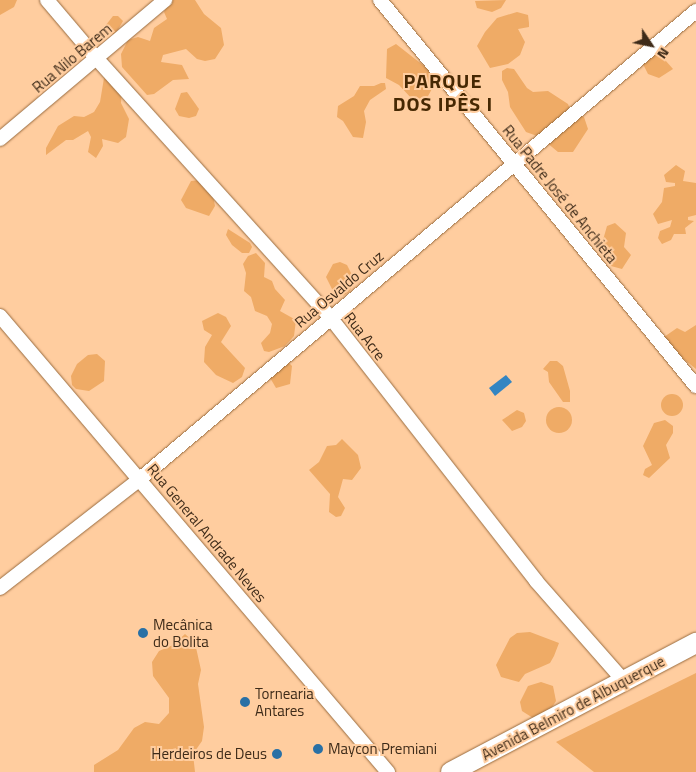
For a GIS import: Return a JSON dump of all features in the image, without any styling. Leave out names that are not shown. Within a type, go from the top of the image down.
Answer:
[{"type":"main road","name":"Avenida Belmiro de Albuquerque","points":[[450,772],[696,644]]},
{"type":"street","name":"Rua Acre","points":[[47,0],[97,59],[330,317],[536,581],[624,681]]},
{"type":"street","name":"Rua Nilo Barem","points":[[0,139],[165,0]]},
{"type":"street","name":"Rua Padre José de Anchieta","points":[[380,0],[696,386]]},
{"type":"street","name":"Rua Osvaldo Cruz","points":[[0,588],[140,479],[330,317],[696,12]]},
{"type":"street","name":"Rua General Andrade Neves","points":[[0,316],[388,772]]},
{"type":"shaded area","points":[[0,0],[17,0],[14,7],[0,15]]},
{"type":"shaded area","points":[[171,0],[195,0],[204,14],[221,28],[224,45],[215,59],[205,61],[197,59],[186,49],[163,55],[161,62],[182,65],[189,79],[173,80],[154,94],[147,95],[122,67],[121,54],[128,40],[138,37],[150,41],[154,28],[167,19],[164,12]]},
{"type":"shaded area","points":[[506,0],[501,8],[492,12],[477,8],[475,1]]},
{"type":"shaded area","points":[[517,12],[528,15],[529,23],[529,27],[518,29],[525,42],[520,55],[508,64],[490,68],[477,46],[485,32],[497,18]]},
{"type":"shaded area","points":[[113,16],[118,16],[123,21],[115,35],[102,30]]},
{"type":"shaded area","points":[[396,44],[433,73],[434,85],[427,98],[412,99],[399,85],[386,78],[387,49]]},
{"type":"shaded area","points":[[658,52],[673,69],[659,78],[648,74],[643,64]]},
{"type":"shaded area","points":[[507,68],[514,69],[527,88],[533,92],[548,91],[568,104],[571,112],[584,117],[588,129],[573,152],[558,152],[540,137],[526,132],[510,107],[508,92],[502,80],[502,71]]},
{"type":"shaded area","points":[[104,78],[122,88],[121,103],[129,119],[126,137],[118,143],[102,139],[103,146],[96,158],[88,152],[91,137],[88,131],[73,140],[66,140],[46,155],[46,148],[58,126],[74,116],[84,117],[94,112],[100,102]]},
{"type":"shaded area","points":[[385,83],[386,89],[370,100],[364,111],[366,122],[363,138],[353,137],[343,121],[337,117],[338,106],[354,96],[360,86],[374,86]]},
{"type":"shaded area","points":[[187,92],[199,109],[196,116],[189,118],[179,116],[175,109],[181,93]]},
{"type":"shaded area","points":[[676,165],[685,171],[683,181],[696,183],[696,215],[688,217],[688,220],[694,221],[685,228],[686,234],[674,234],[671,240],[662,244],[658,238],[660,231],[670,227],[672,220],[658,224],[653,214],[662,202],[664,188],[675,186],[675,183],[666,182],[664,175]]},
{"type":"shaded area","points":[[202,180],[212,191],[215,206],[209,216],[186,208],[181,200],[191,181]]},
{"type":"shaded area","points":[[615,223],[626,233],[624,247],[631,255],[622,269],[611,266],[601,247],[607,226]]},
{"type":"shaded area","points":[[228,229],[250,243],[252,247],[249,253],[242,253],[232,245],[226,235]]},
{"type":"shaded area","points":[[256,253],[265,263],[264,277],[272,281],[275,289],[285,300],[280,311],[296,320],[294,336],[285,346],[269,352],[264,351],[261,343],[270,333],[272,324],[267,316],[255,311],[251,297],[244,291],[246,273],[243,264],[248,256]]},
{"type":"shaded area","points":[[340,262],[347,265],[354,279],[350,291],[343,296],[333,291],[326,277],[333,264]]},
{"type":"shaded area","points":[[218,313],[226,317],[231,326],[221,342],[245,368],[242,377],[233,383],[216,375],[204,362],[205,347],[212,335],[204,330],[202,321]]},
{"type":"shaded area","points":[[696,325],[696,369],[680,356],[664,337],[677,328],[685,332]]},
{"type":"shaded area","points":[[97,354],[105,361],[104,381],[89,391],[76,389],[72,385],[71,376],[77,364],[88,355]]},
{"type":"shaded area","points":[[286,360],[292,366],[290,384],[276,388],[269,376]]},
{"type":"shaded area","points":[[550,361],[557,361],[563,366],[570,391],[570,402],[563,402],[549,382],[548,372],[543,369]]},
{"type":"shaded area","points":[[672,394],[680,397],[683,405],[680,413],[672,416],[664,413],[661,405],[664,397]]},
{"type":"shaded area","points":[[559,407],[568,411],[572,420],[568,429],[559,433],[550,429],[546,420],[550,411]]},
{"type":"shaded area","points":[[517,410],[524,413],[526,421],[522,427],[512,431],[502,420]]},
{"type":"shaded area","points":[[665,420],[673,426],[673,433],[666,445],[670,458],[649,478],[643,475],[645,469],[652,465],[643,446],[654,423]]},
{"type":"shaded area","points":[[342,439],[358,455],[361,468],[352,480],[343,479],[338,497],[345,508],[341,516],[336,517],[329,512],[330,494],[309,470],[319,462],[327,446],[336,445]]},
{"type":"shaded area","points":[[530,632],[559,643],[550,663],[525,674],[519,682],[501,677],[496,665],[510,638],[517,633]]},
{"type":"shaded area","points":[[185,634],[195,643],[201,670],[198,684],[204,727],[202,741],[193,754],[195,772],[94,772],[94,765],[118,750],[134,728],[145,722],[159,724],[169,713],[169,698],[153,676],[152,662],[159,651],[173,645]]},
{"type":"shaded area","points":[[696,673],[696,772],[594,772],[556,742]]},
{"type":"shaded area","points":[[541,682],[553,686],[556,701],[551,709],[533,718],[522,711],[520,702],[528,686]]},
{"type":"water","points":[[506,375],[512,382],[495,396],[489,388]]},
{"type":"place","name":"Mecânica do Bolita","points":[[143,633]]},
{"type":"place","name":"Tornearia Antares","points":[[245,702]]},
{"type":"place","name":"Maycon Premiani","points":[[318,749]]},
{"type":"place","name":"Herdeiros de Deus","points":[[277,754]]},
{"type":"district","name":"PARQUE DOS IPÊS I","points":[[443,92]]}]
